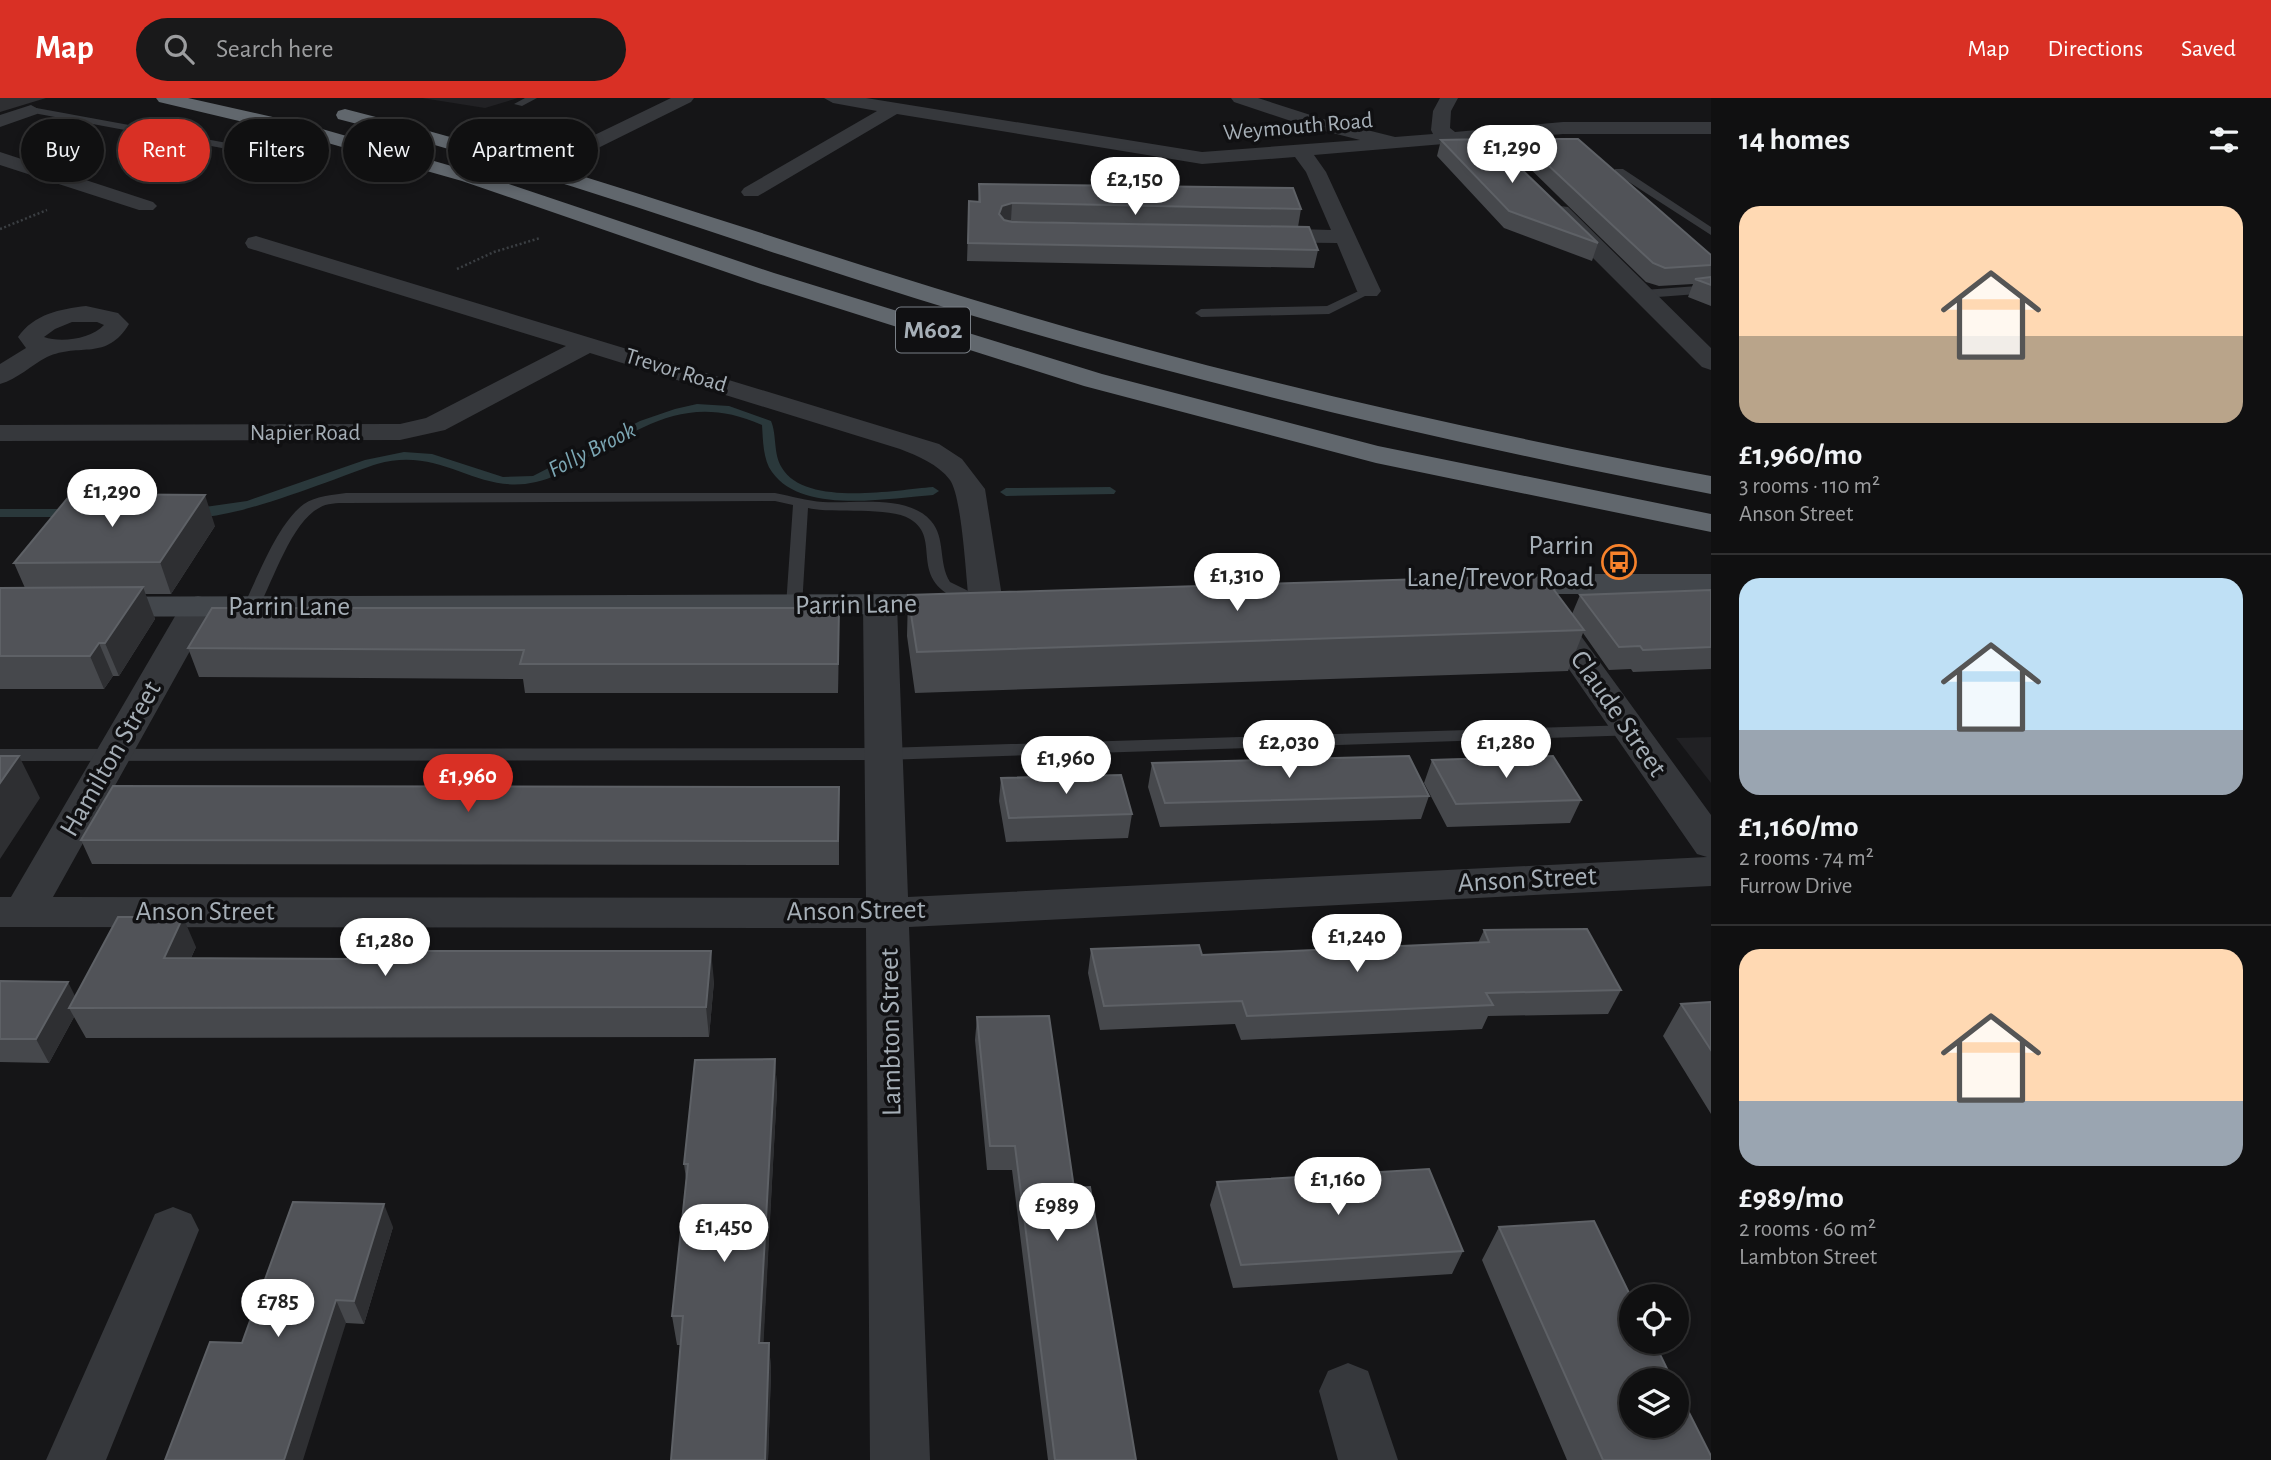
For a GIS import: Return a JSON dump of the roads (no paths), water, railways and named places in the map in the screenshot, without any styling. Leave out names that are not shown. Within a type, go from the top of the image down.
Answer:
[{"type":"highway","name":"M602","points":[[165,98],[308,131],[469,177],[766,278],[1093,380],[1376,454],[1711,523]]},
{"type":"highway","name":"M602","points":[[322,110],[517,162],[950,301],[1144,358],[1404,422],[1711,485]]},
{"type":"main road","points":[[1471,585],[1711,584]]},
{"type":"main road","name":"Parrin Lane","points":[[0,607],[794,606],[1000,603]]},
{"type":"street","points":[[598,141],[685,98]]},
{"type":"street","name":"Weymouth Road","points":[[833,98],[1202,158],[1563,128],[1711,128]]},
{"type":"street","points":[[1240,98],[1315,123],[1395,143]]},
{"type":"street","points":[[1449,98],[1442,111],[1440,130],[1451,138]]},
{"type":"street","points":[[751,192],[894,108]]},
{"type":"street","points":[[0,121],[31,110]]},
{"type":"street","points":[[1480,135],[1506,159]]},
{"type":"street","points":[[1301,151],[1316,172],[1369,291]]},
{"type":"street","points":[[0,158],[146,206]]},
{"type":"street","points":[[1545,198],[1711,362]]},
{"type":"street","points":[[1242,235],[1346,237]]},
{"type":"street","name":"Trevor Road","points":[[256,243],[910,443],[946,460],[964,476],[970,489],[1000,603]]},
{"type":"street","points":[[1653,303],[1711,327]]},
{"type":"street","name":"Napier Road","points":[[0,433],[400,432],[443,420],[589,344]]},
{"type":"street","points":[[0,376],[48,347]]},
{"type":"street","name":"Claude Street","points":[[1526,583],[1711,844]]},
{"type":"street","name":"Lambton Street","points":[[880,605],[900,1460]]},
{"type":"street","name":"Hamilton Street","points":[[12,912],[113,755],[198,606]]},
{"type":"street","name":"Anson Street","points":[[12,912],[889,912],[1711,871]]},
{"type":"street","points":[[76,1460],[173,1230]]},
{"type":"street","points":[[1348,1391],[1368,1460]]},
{"type":"lane","points":[[520,104],[533,98]]},
{"type":"lane","points":[[31,110],[224,145]]},
{"type":"lane","points":[[1619,171],[1711,232]]},
{"type":"lane","points":[[1653,303],[1711,289]]},
{"type":"lane","points":[[1201,313],[1329,310],[1369,291]]},
{"type":"lane","points":[[251,607],[296,523],[306,510],[326,500],[775,497],[801,503],[886,507],[912,512],[929,529],[939,580],[946,588],[1000,603]]},
{"type":"lane","points":[[794,606],[801,503]]},
{"type":"lane","points":[[0,755],[884,754],[1631,731]]},
{"type":"waterway","name":"Folly Brook","points":[[191,513],[250,504],[369,463],[404,455],[428,457],[503,481],[535,479],[661,416],[716,407],[749,415],[767,423],[771,454],[777,471],[789,483],[806,491],[849,497],[933,491]]},
{"type":"waterway","name":"Folly Brook","points":[[1006,492],[1110,491]]},
{"type":"waterway","name":"Folly Brook","points":[[0,513],[75,513]]},
{"type":"place","name":"Parrin Lane/Trevor Road","points":[[1619,562]]}]
